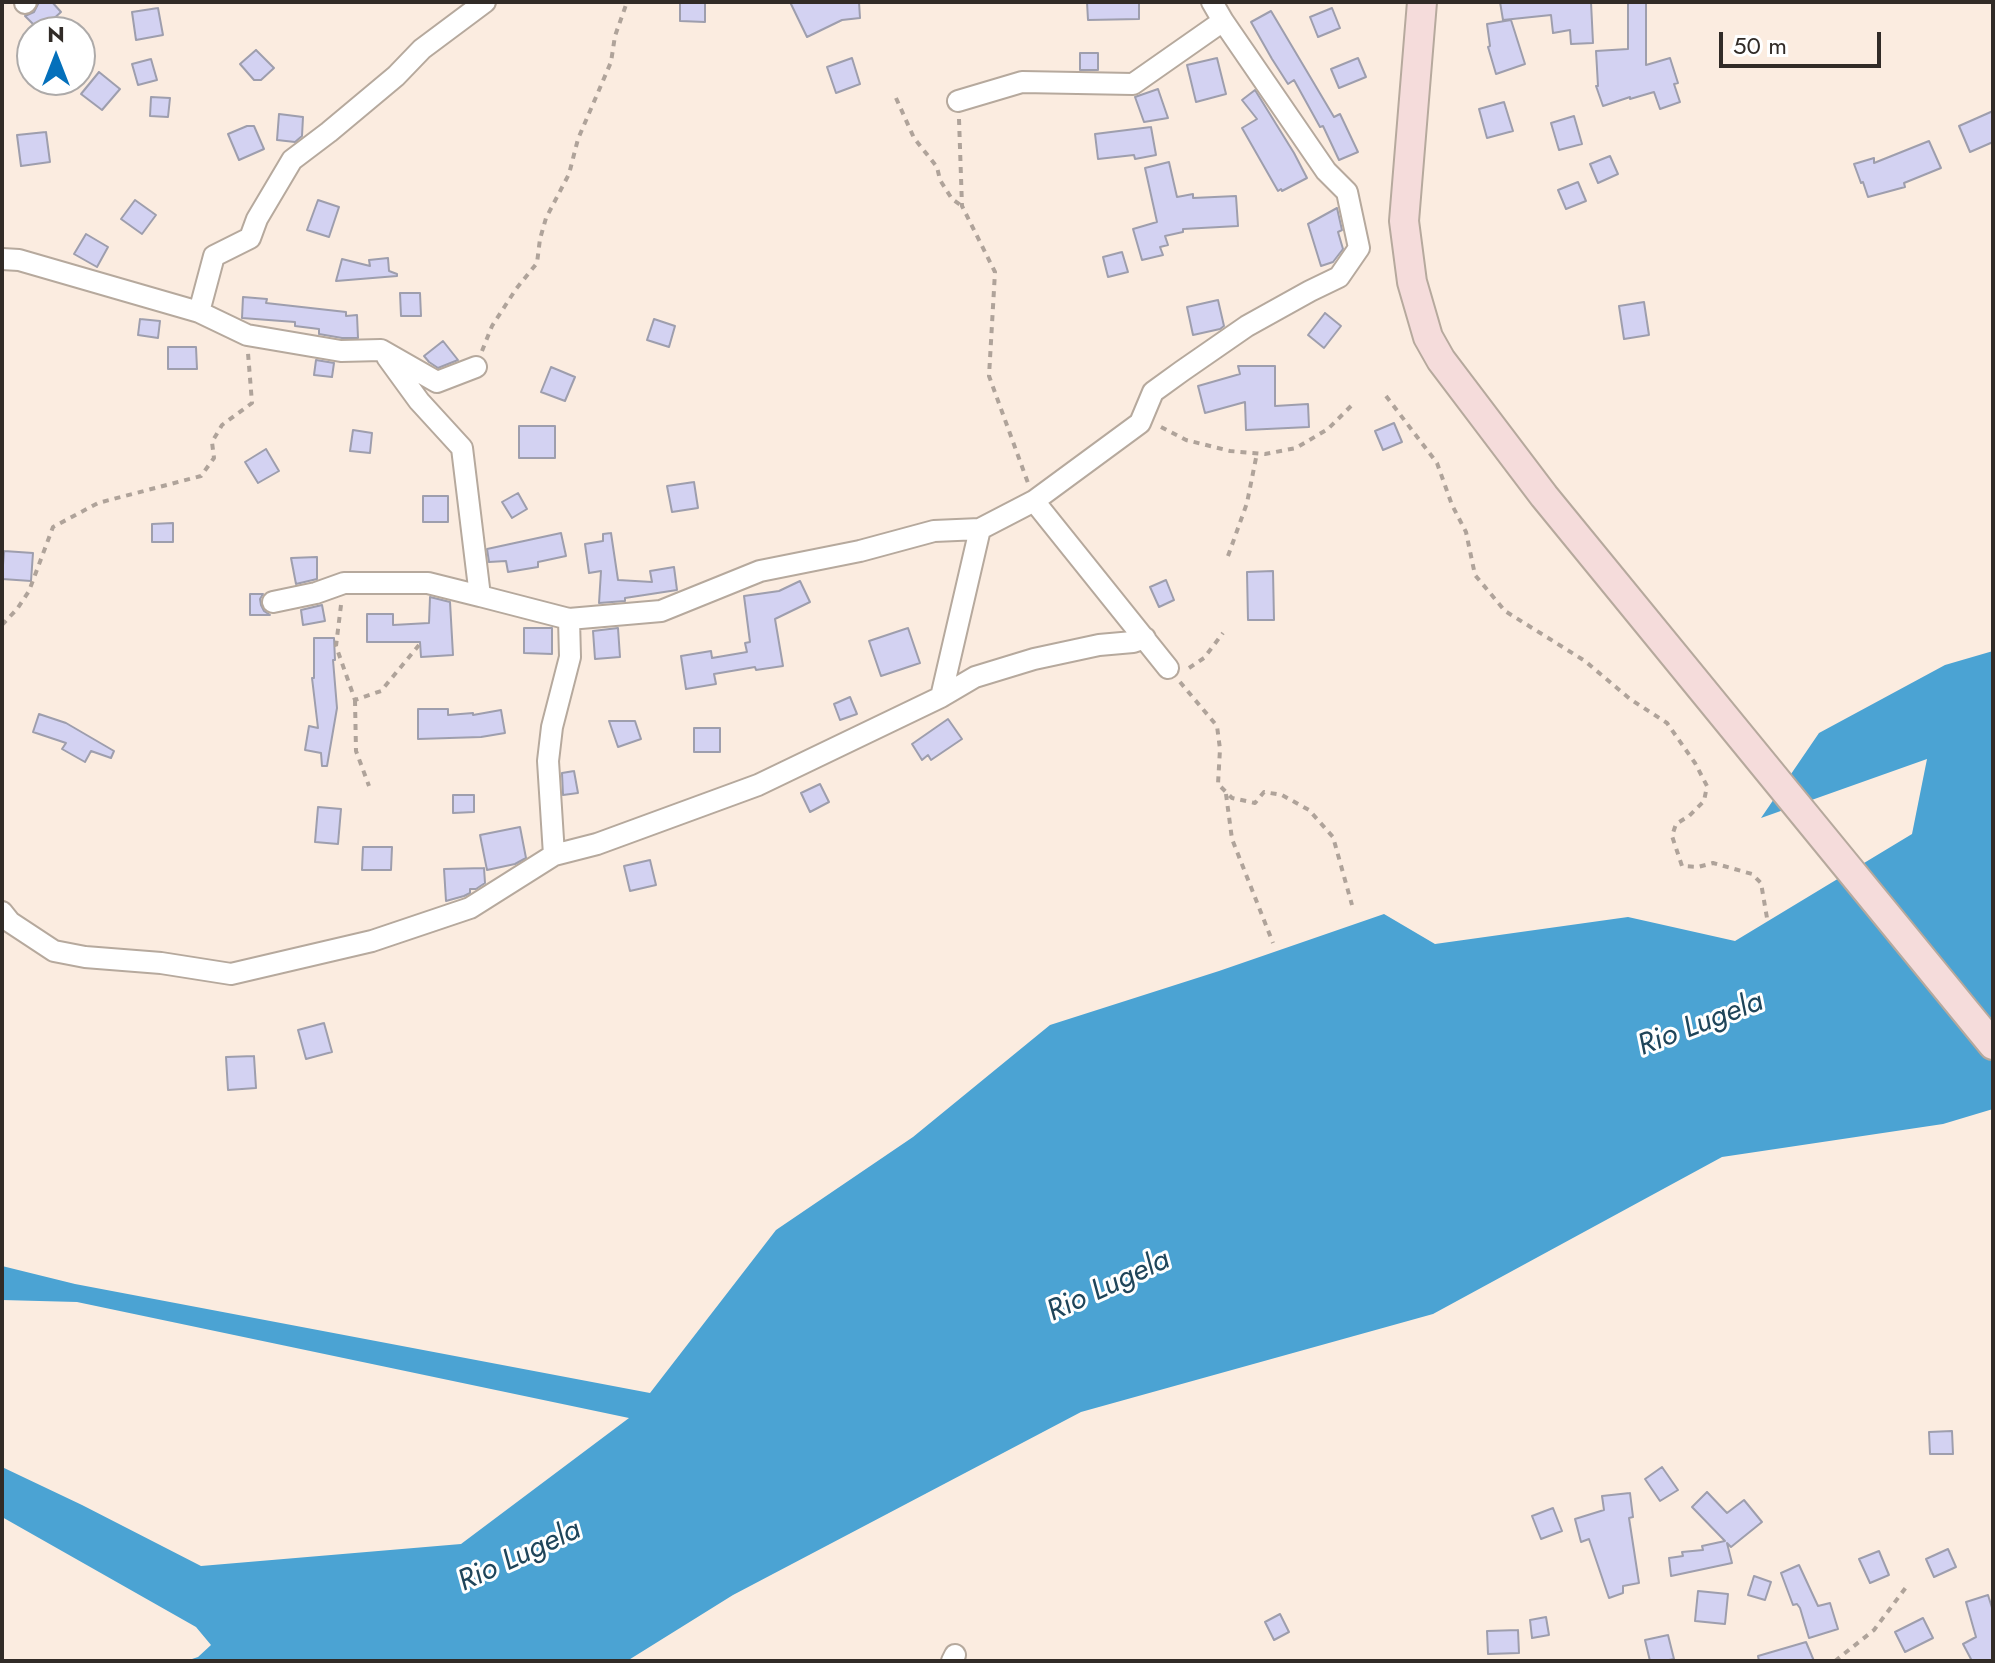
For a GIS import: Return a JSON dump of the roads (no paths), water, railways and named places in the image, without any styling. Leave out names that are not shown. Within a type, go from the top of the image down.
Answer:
[{"type":"main road","points":[[1422,2],[1404,221],[1412,282],[1428,337],[1441,360],[1544,496],[1993,1045]]},
{"type":"street","points":[[199,312],[214,256],[250,238],[257,219],[292,160],[396,76],[422,49],[485,2]]},
{"type":"street","points":[[273,602],[316,593],[344,583],[428,583],[569,619],[661,611],[760,571],[860,551],[934,531],[980,529],[1034,501],[1140,423],[1153,392],[1247,326],[1339,277],[1359,248],[1347,192],[1326,171],[1212,2]]},
{"type":"street","points":[[958,101],[1022,82],[1133,84],[1223,21]]},
{"type":"street","points":[[2,259],[19,260],[199,312],[247,335],[341,351],[381,350],[437,382],[476,367]]},
{"type":"street","points":[[381,350],[419,401],[462,448],[480,596]]},
{"type":"street","points":[[1034,501],[1168,668]]},
{"type":"street","points":[[941,697],[980,529]]},
{"type":"street","points":[[554,855],[548,761],[552,727],[570,657],[569,619]]},
{"type":"street","points":[[2,912],[10,922],[54,951],[231,974],[372,941],[470,908],[554,855],[597,844],[758,785],[941,697],[975,677],[1034,659],[1145,638]]},
{"type":"water","name":"Rio Lugela","points":[[1993,651],[1993,1109],[1943,1124],[1722,1157],[1433,1314],[1081,1412],[733,1595],[627,1661],[186,1661],[198,1657],[211,1645],[196,1627],[2,1517],[2,1467],[201,1566],[461,1544],[629,1418],[77,1302],[2,1300],[2,1266],[75,1284],[650,1393],[776,1230],[913,1137],[1050,1025],[1384,914],[1435,944],[1628,917],[1735,941],[1912,834],[1927,759],[1761,818],[1819,733],[1945,665]]}]
